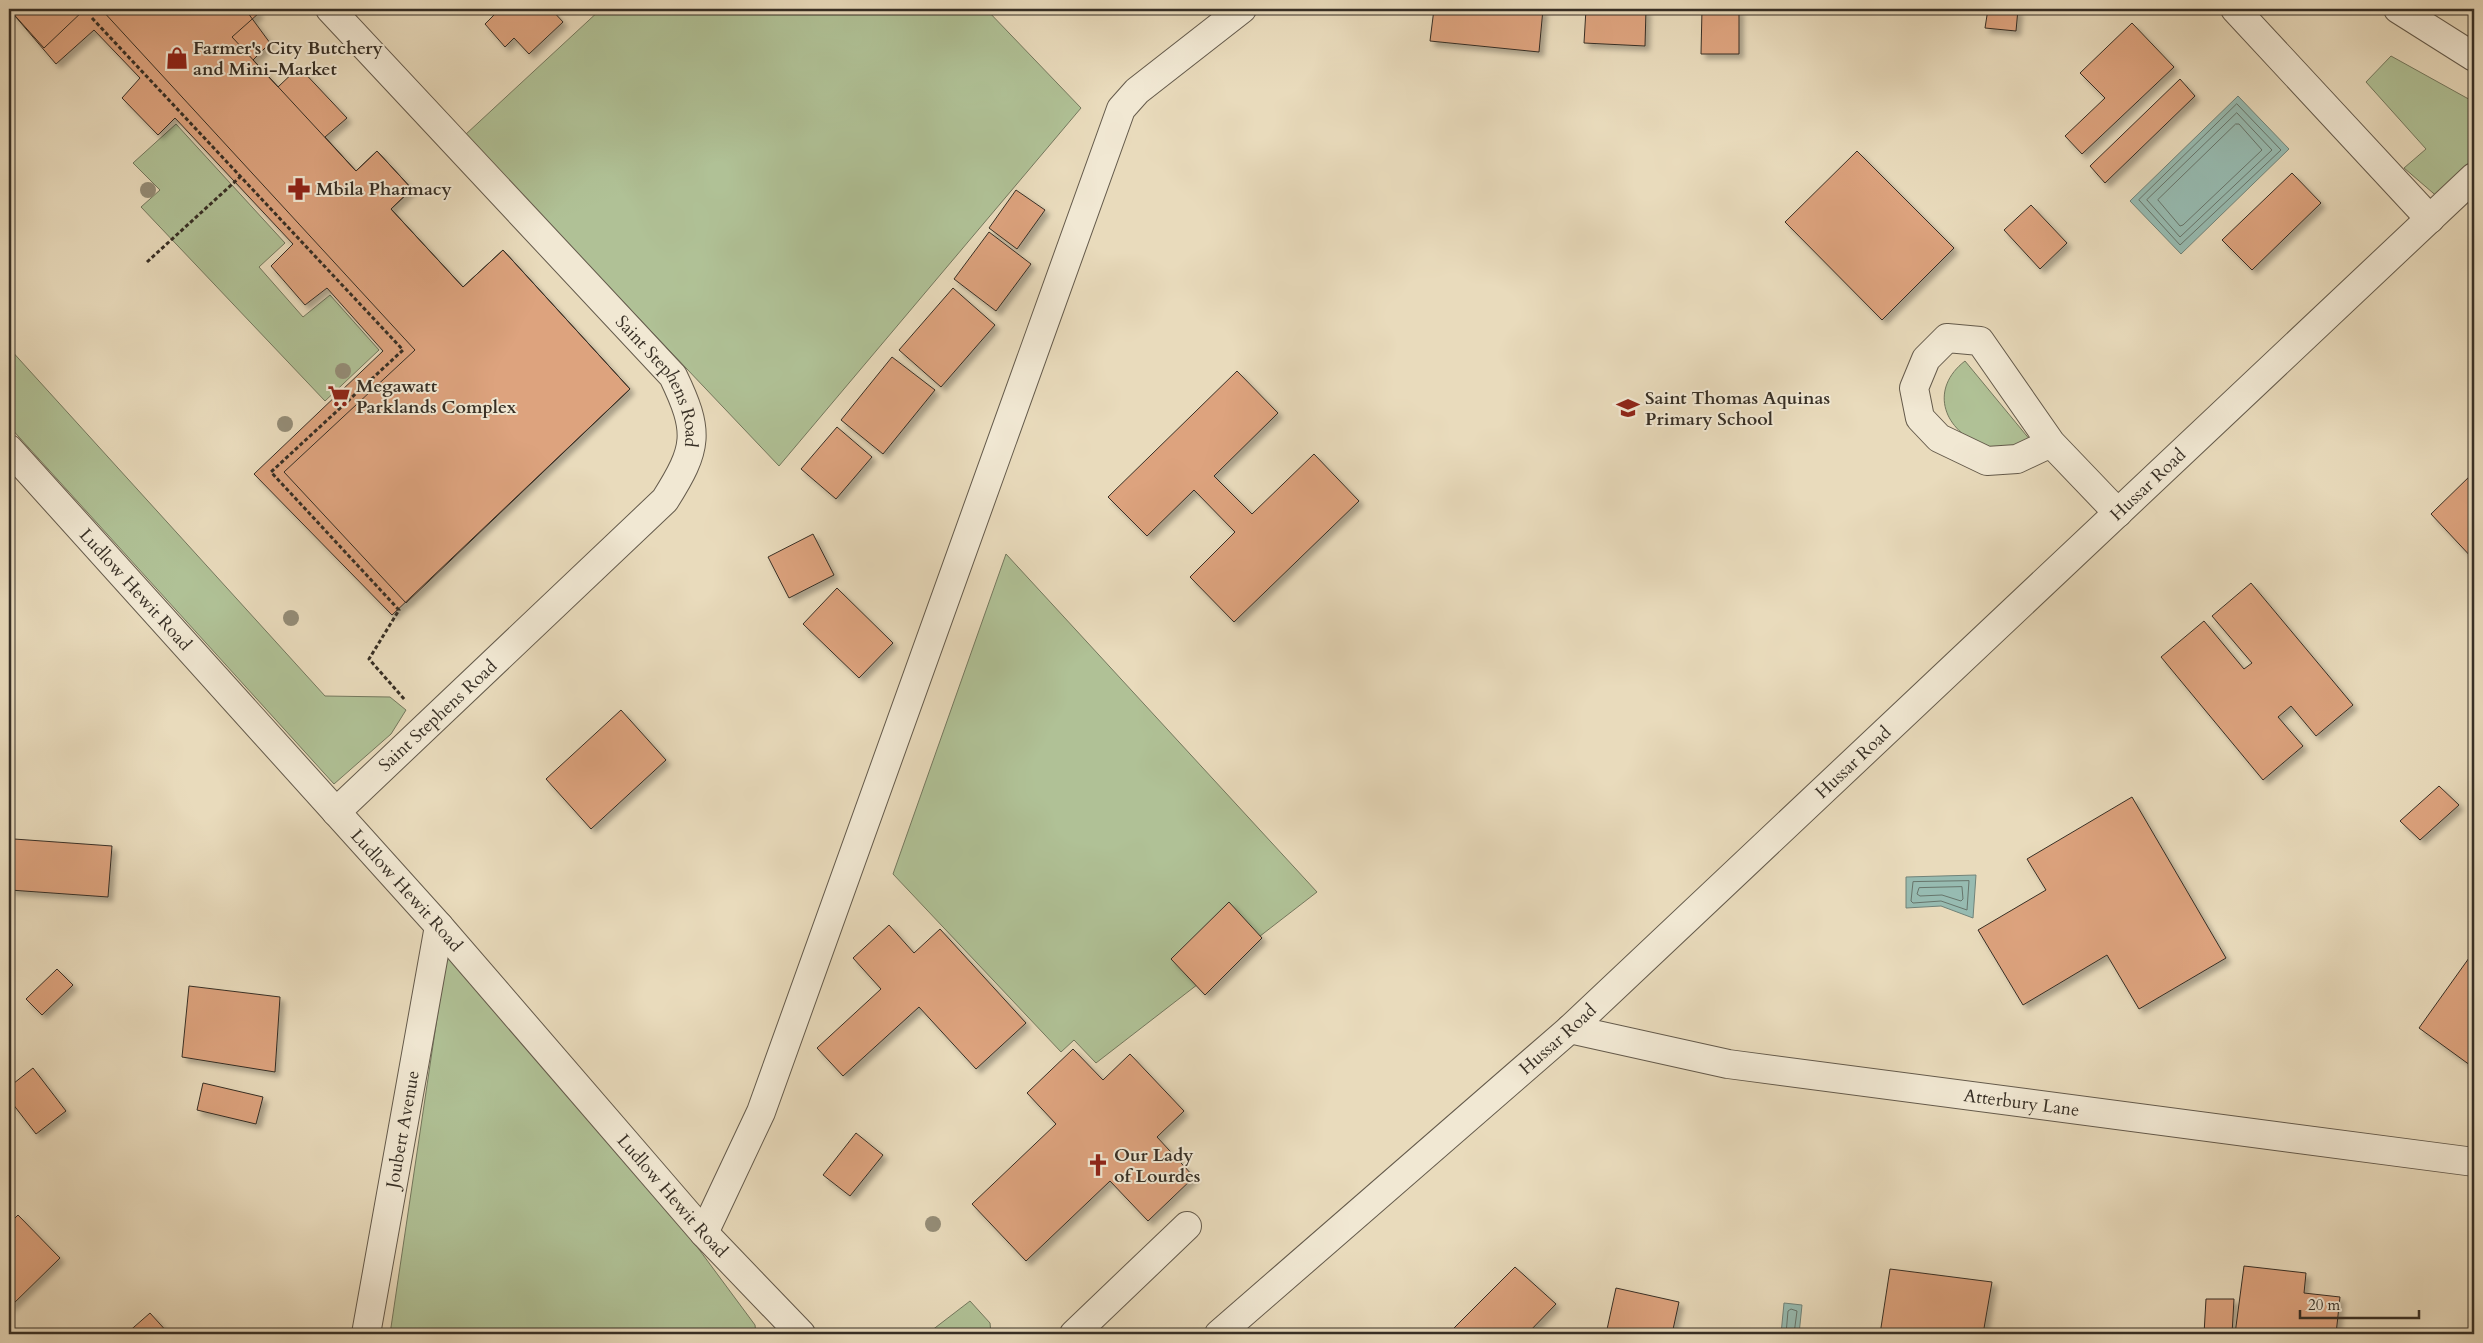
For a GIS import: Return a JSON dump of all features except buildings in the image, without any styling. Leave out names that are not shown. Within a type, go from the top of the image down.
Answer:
[{"type":"street","name":"Saint Stephens Road","points":[[330,9],[673,376],[689,410],[692,445],[685,467],[665,500],[336,812]]},
{"type":"street","points":[[704,1233],[761,1112],[1122,108],[1137,91],[1242,9]]},
{"type":"street","points":[[2235,9],[2430,219]]},
{"type":"street","points":[[2398,9],[2474,56]]},
{"type":"street","name":"Hussar Road","points":[[1219,1334],[1570,1029],[2474,177]]},
{"type":"street","points":[[2051,443],[2017,459],[1987,461],[1939,438],[1920,418],[1914,388],[1926,358],[1947,338],[1980,341],[2051,443],[2118,513]]},
{"type":"street","name":"Ludlow Hewit Road","points":[[9,449],[439,926],[704,1233],[795,1332]]},
{"type":"street","name":"Joubert Avenue","points":[[366,1334],[439,926]]},
{"type":"street","name":"Atterbury Lane","points":[[1570,1029],[1728,1064],[2474,1162]]},
{"type":"street","points":[[1074,1334],[1187,1226]]},
{"type":"path","points":[[92,18],[403,350],[271,472],[399,610],[368,659],[428,725]]},
{"type":"path","points":[[148,262],[240,177]]},
{"type":"green space","points":[[601,9],[986,9],[1081,108],[779,466],[465,135]]},
{"type":"green space","points":[[2391,56],[2474,102],[2474,167],[2440,199],[2404,168],[2426,149],[2366,82]]},
{"type":"green space","points":[[176,124],[285,243],[259,267],[303,317],[330,295],[379,350],[325,401],[141,207],[160,190],[133,163]]},
{"type":"green space","points":[[9,348],[325,696],[390,697],[406,710],[391,734],[334,784],[9,426]]},
{"type":"green space","points":[[1965,361],[2031,441],[2014,449],[1997,449],[1980,444],[1967,437],[1957,428],[1949,418],[1945,407],[1944,395],[1947,383],[1954,372]]},
{"type":"green space","points":[[1006,554],[1317,892],[1096,1063],[1074,1040],[1061,1052],[893,874]]},
{"type":"green space","points":[[447,951],[695,1244],[755,1325],[756,1334],[390,1334]]},
{"type":"green space","points":[[970,1301],[990,1323],[991,1334],[927,1334]]},
{"type":"water","points":[[2238,96],[2289,149],[2181,254],[2130,201]]},
{"type":"water","points":[[1976,875],[1973,918],[1941,906],[1906,908],[1906,877]]},
{"type":"water","points":[[1784,1303],[1802,1305],[1799,1334],[1781,1334]]},
{"type":"place","name":"Farmer's City Butchery and Mini-Market","points":[[177,58]]},
{"type":"place","name":"Mbila Pharmacy","points":[[299,189]]},
{"type":"place","name":"Megawatt Parklands Complex","points":[[339,396]]},
{"type":"place","name":"Saint Thomas Aquinas Primary School","points":[[1628,408]]},
{"type":"place","name":"Our Lady of Lourdes","points":[[1098,1165]]}]
